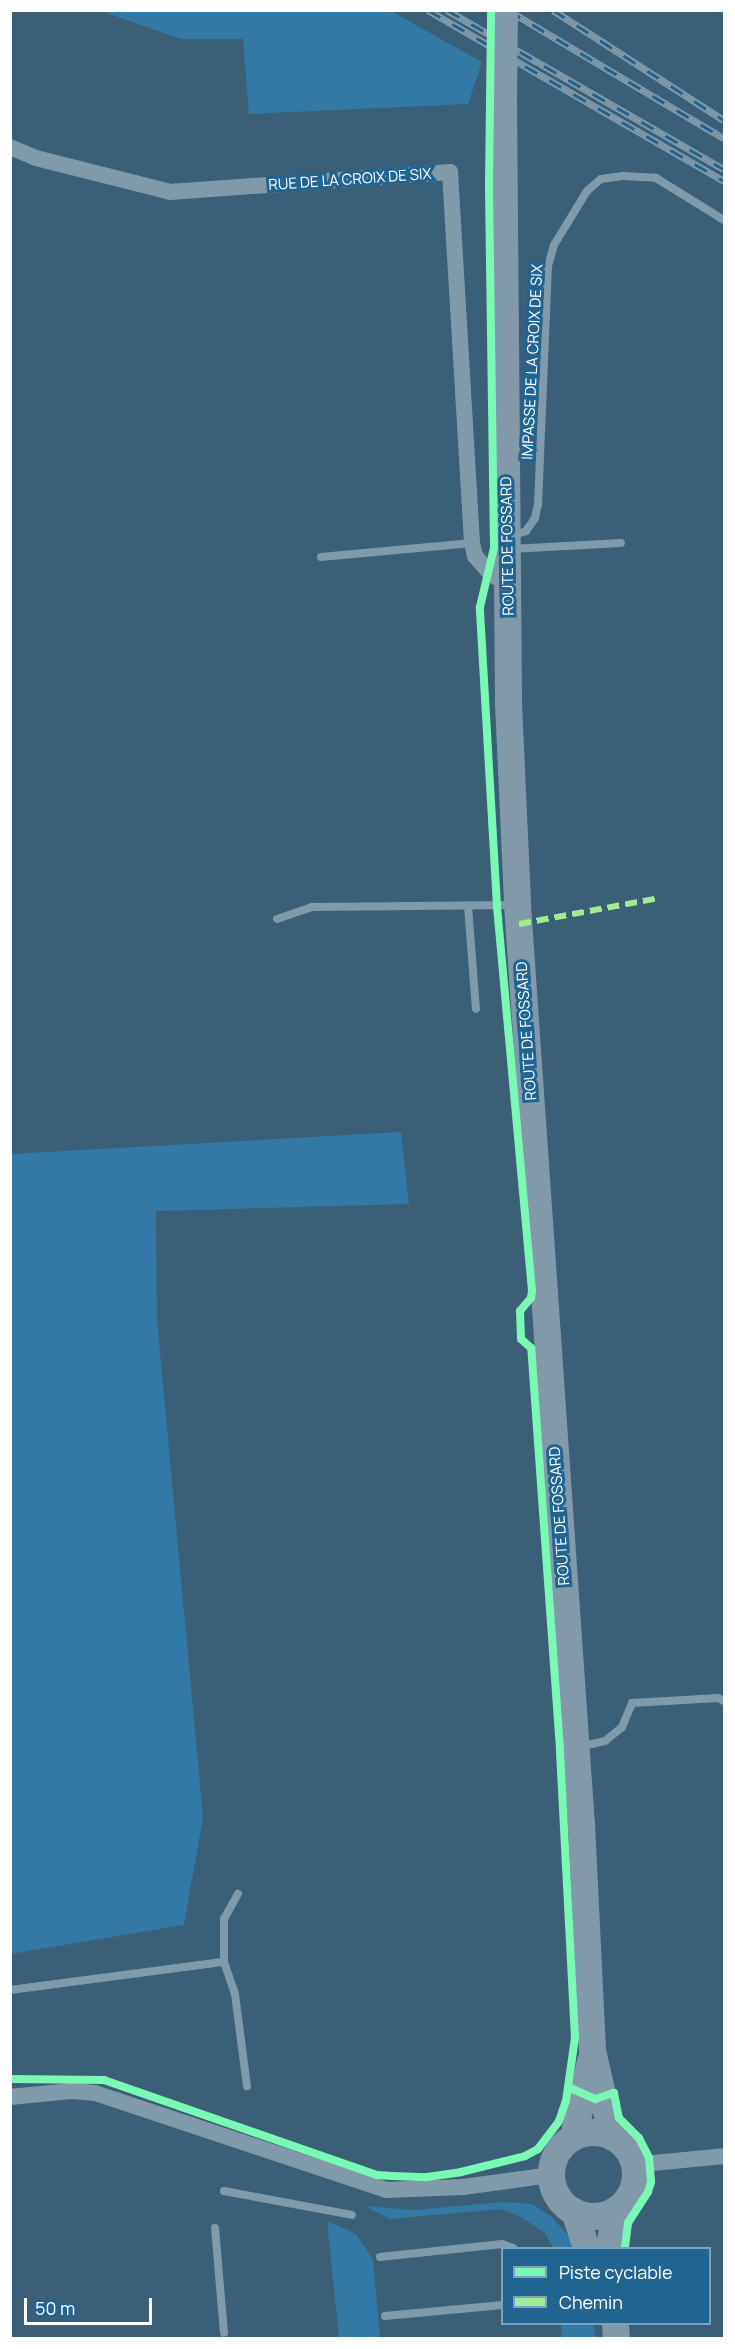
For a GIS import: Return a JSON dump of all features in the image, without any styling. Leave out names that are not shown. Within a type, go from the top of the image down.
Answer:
[{"type":"main road","name":"ROUTE DE FOSSARD","points":[[504,10],[508,703],[518,905],[576,1748],[592,2050]]},
{"type":"main road","points":[[592,2050],[612,2137]]},
{"type":"main road","points":[[573,2137],[592,2050]]},
{"type":"main road","points":[[586,2132],[599,2132],[612,2137],[624,2145],[633,2165],[633,2187],[626,2200],[615,2209],[602,2215],[587,2215],[574,2211],[557,2196],[551,2175],[556,2153],[573,2137],[586,2132]]},
{"type":"main road","points":[[609,2247],[615,2209]]},
{"type":"main road","points":[[574,2211],[586,2247]]},
{"type":"street","name":"RUE DE LA CROIX DE SIX","points":[[10,147],[36,158],[170,192],[450,172],[472,543],[475,556],[489,572],[496,577],[508,579]]},
{"type":"street","points":[[10,2097],[72,2091],[95,2093],[386,2190],[463,2187],[551,2175]]},
{"type":"street","points":[[633,2165],[724,2156]]},
{"type":"lane","name":"IMPASSE DE LA CROIX DE SIX","points":[[507,543],[526,531],[535,518],[538,504],[548,266],[554,245],[587,191],[601,179],[623,176],[656,178],[724,220]]},
{"type":"lane","points":[[321,557],[472,543]]},
{"type":"lane","points":[[507,543],[621,543]]},
{"type":"lane","points":[[277,919],[312,907],[518,905]]},
{"type":"lane","points":[[468,906],[476,1009]]},
{"type":"lane","points":[[576,1748],[605,1742],[622,1727],[632,1703],[718,1698],[724,1701]]},
{"type":"lane","points":[[238,1894],[224,1919],[224,1962],[235,1994],[247,2086]]},
{"type":"lane","points":[[10,1990],[224,1962]]},
{"type":"lane","points":[[224,2191],[352,2215]]},
{"type":"lane","points":[[215,2228],[224,2333]]},
{"type":"lane","points":[[380,2257],[502,2244],[510,2247]]},
{"type":"lane","points":[[386,2316],[501,2305]]},
{"type":"shaded area","points":[[101,11],[391,11],[482,62],[468,104],[249,114],[243,39],[181,39]]},
{"type":"shaded area","points":[[401,1132],[409,1204],[156,1211],[157,1320],[203,1817],[184,1925],[11,1954],[11,1154]]},
{"type":"shaded area","points":[[503,2202],[532,2204],[552,2217],[569,2237],[574,2247],[552,2247],[545,2233],[521,2217],[502,2209],[390,2219],[365,2206],[413,2210]]},
{"type":"shaded area","points":[[327,2221],[356,2234],[373,2259],[380,2338],[339,2338]]},
{"type":"shaded area","points":[[561,2325],[593,2325],[596,2338],[562,2338]]},
{"type":"railway","points":[[428,10],[724,181]]},
{"type":"railway","points":[[447,10],[724,169]]},
{"type":"railway","points":[[508,10],[724,138]]},
{"type":"railway","points":[[553,10],[724,120]]},
{"type":"marked path","points":[[519,924],[659,898]]},
{"type":"cycle path","points":[[10,2079],[104,2080],[377,2175],[392,2176],[427,2177],[461,2172],[525,2156],[538,2149],[559,2121],[566,2101],[575,2038],[560,1749],[531,1348],[521,1339],[520,1311],[531,1298],[532,1291],[497,906],[480,607],[494,548],[489,184],[491,10]]},
{"type":"cycle path","points":[[568,2087],[595,2099],[614,2093],[619,2118],[639,2138],[649,2158],[651,2182],[648,2192],[628,2223],[625,2247]]}]
